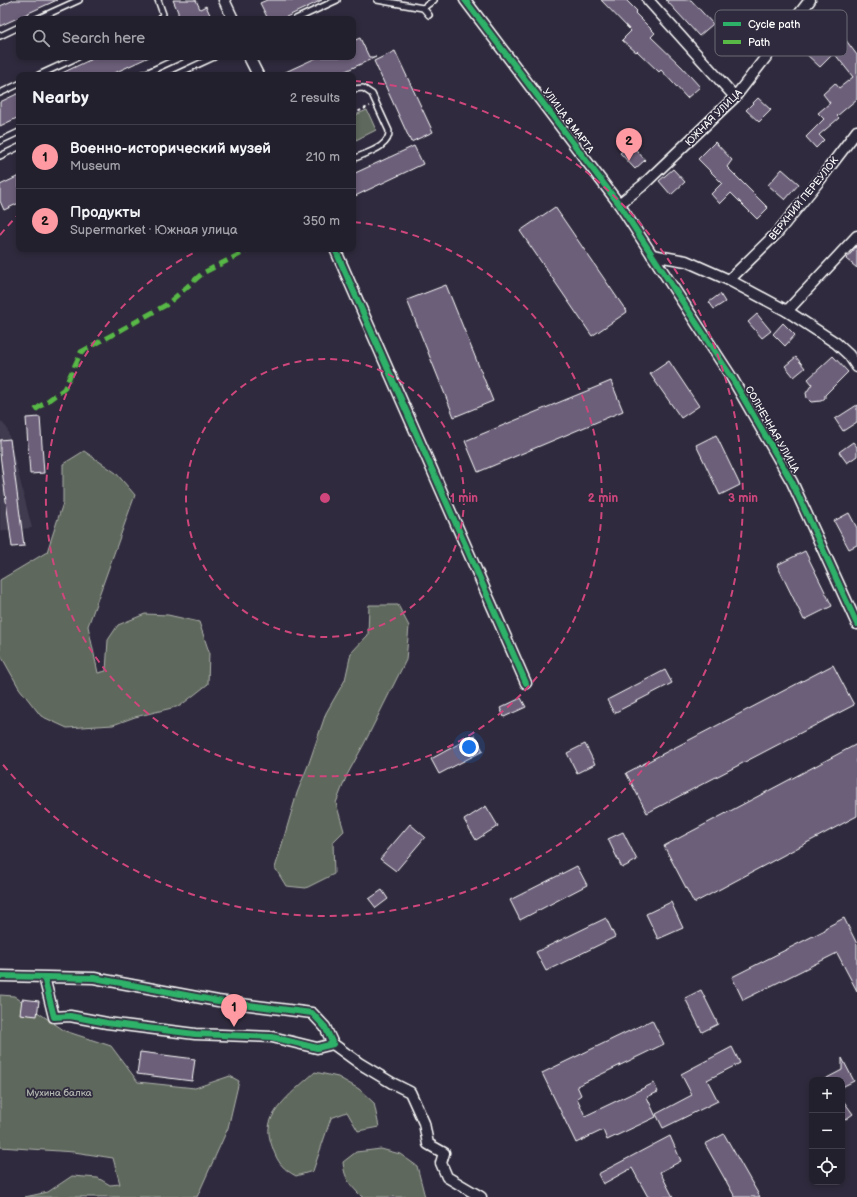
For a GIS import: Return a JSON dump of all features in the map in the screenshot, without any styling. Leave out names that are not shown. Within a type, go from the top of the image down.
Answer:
[{"type":"street","name":"УЛИЦА 8 МАРТА","points":[[465,0],[619,204],[652,255]]},
{"type":"street","points":[[648,0],[735,98]]},
{"type":"street","name":"ЮЖНАЯ УЛИЦА","points":[[802,10],[810,0]]},
{"type":"street","points":[[227,1],[231,16]]},
{"type":"street","name":"ЮЖНАЯ УЛИЦА","points":[[619,204],[642,186],[735,98],[767,56]]},
{"type":"street","points":[[250,60],[256,72]]},
{"type":"street","name":"ВЕРХНИЙ ПЕРЕУЛОК","points":[[729,280],[777,233],[819,181],[857,130]]},
{"type":"street","points":[[787,311],[857,236]]},
{"type":"street","points":[[337,252],[526,683]]},
{"type":"street","points":[[652,255],[686,261],[729,280],[787,311],[836,343],[849,356],[857,367]]},
{"type":"street","name":"СОЛНЕЧНАЯ УЛИЦА","points":[[652,255],[732,378],[792,482],[857,624]]},
{"type":"street","points":[[0,976],[94,978],[218,1001],[312,1013],[325,1027],[333,1044],[392,1083],[410,1092],[424,1123],[428,1144],[444,1153],[442,1163],[447,1177],[481,1197]]},
{"type":"street","points":[[44,977],[54,1016],[70,1016],[107,1023],[194,1034],[272,1037],[317,1048],[333,1044]]},
{"type":"lane","points":[[43,16],[78,0]]},
{"type":"lane","points":[[158,0],[164,14],[162,16]]},
{"type":"lane","points":[[302,16],[337,0]]},
{"type":"lane","points":[[377,0],[423,8],[429,16]]},
{"type":"lane","points":[[423,8],[434,0]]},
{"type":"lane","points":[[0,36],[16,29]]},
{"type":"lane","points":[[46,72],[72,60]]},
{"type":"lane","points":[[148,72],[174,60]]},
{"type":"lane","points":[[182,72],[208,60]]},
{"type":"lane","points":[[0,93],[16,85]]},
{"type":"lane","points":[[356,88],[359,87],[367,89],[372,94],[389,131],[388,139],[382,146],[356,158]]},
{"type":"lane","points":[[0,141],[16,133]]},
{"type":"lane","points":[[0,156],[16,148]]},
{"type":"path","points":[[356,113],[376,103]]},
{"type":"shaded area","points":[[0,420],[7,428],[32,528],[0,531]]},
{"type":"green space","points":[[367,110],[376,130],[356,140],[356,115]]},
{"type":"green space","points":[[84,451],[116,473],[135,495],[88,626],[98,673],[106,671],[108,640],[118,625],[145,614],[168,615],[199,622],[209,652],[208,684],[180,706],[135,717],[113,725],[67,728],[41,716],[19,688],[0,654],[0,580],[47,552],[63,503],[63,464]]},
{"type":"green space","points":[[369,605],[398,605],[409,626],[406,660],[347,775],[336,803],[344,831],[333,842],[334,874],[306,888],[286,886],[275,868],[297,793],[326,713],[345,680],[351,653],[368,635]]},
{"type":"green space","name":"Мухина балка","points":[[0,995],[14,996],[65,1031],[111,1046],[138,1082],[195,1088],[230,1076],[239,1081],[228,1128],[197,1197],[25,1197],[48,1192],[72,1176],[98,1178],[110,1185],[120,1184],[113,1158],[74,1152],[0,1147]]},
{"type":"green space","points":[[315,1072],[338,1077],[359,1089],[374,1103],[379,1127],[358,1131],[347,1112],[331,1118],[313,1171],[296,1176],[284,1168],[277,1158],[270,1139],[269,1128],[271,1120],[280,1105]]},
{"type":"green space","points":[[381,1149],[400,1154],[417,1166],[425,1197],[362,1197],[349,1182],[345,1173],[343,1162],[356,1152]]},
{"type":"building","points":[[14,0],[57,0],[22,16],[16,16],[16,19],[0,26],[0,6]]},
{"type":"building","points":[[173,0],[196,0],[200,9],[206,6],[211,16],[178,16]]},
{"type":"building","points":[[267,0],[322,0],[288,16],[266,16],[260,3]]},
{"type":"building","points":[[601,0],[626,0],[637,11],[635,13],[655,33],[651,37],[700,87],[687,98],[661,70],[659,72],[637,51],[636,52],[622,40],[631,31]]},
{"type":"building","points":[[666,0],[691,0],[713,24],[699,36]]},
{"type":"building","points":[[360,38],[369,57],[376,57],[344,72],[286,72],[312,60],[356,60],[356,40]]},
{"type":"building","points":[[847,42],[857,55],[857,99],[837,116],[839,118],[819,135],[824,140],[816,148],[806,137],[824,119],[818,113],[830,103],[823,94],[835,83],[839,88],[853,77],[836,56],[847,56]]},
{"type":"building","points":[[395,51],[433,132],[411,142],[374,61]]},
{"type":"building","points":[[808,56],[831,56],[820,67]]},
{"type":"building","points":[[90,60],[142,60],[116,72],[64,72]]},
{"type":"building","points":[[16,94],[16,118],[0,126],[0,102]]},
{"type":"building","points":[[758,98],[771,110],[759,122],[746,110]]},
{"type":"building","points":[[715,142],[732,160],[727,167],[768,208],[757,219],[731,193],[720,204],[711,194],[722,183],[698,159]]},
{"type":"building","points":[[631,144],[645,160],[635,169],[620,153]]},
{"type":"building","points":[[414,146],[423,164],[356,196],[356,173]]},
{"type":"building","points":[[673,169],[685,182],[671,195],[659,181]]},
{"type":"building","points":[[782,169],[799,184],[785,200],[768,185]]},
{"type":"building","points":[[16,177],[16,204],[4,210],[0,201],[0,185]]},
{"type":"building","points":[[555,207],[627,312],[592,336],[520,231]]},
{"type":"building","points":[[857,246],[857,268],[846,259]]},
{"type":"building","points":[[446,285],[493,401],[454,417],[407,300]]},
{"type":"building","points":[[720,294],[725,302],[714,309],[709,302]]},
{"type":"building","points":[[757,314],[771,331],[762,338],[748,322]]},
{"type":"building","points":[[783,323],[795,335],[785,346],[773,334]]},
{"type":"building","points":[[833,356],[848,372],[825,395],[825,398],[821,401],[811,402],[807,398],[806,393],[812,384],[808,379]]},
{"type":"building","points":[[796,357],[805,368],[794,377],[785,366]]},
{"type":"building","points":[[669,361],[699,406],[681,418],[650,374]]},
{"type":"building","points":[[611,381],[623,411],[478,472],[465,441]]},
{"type":"building","points":[[857,405],[857,422],[843,431],[835,419]]},
{"type":"building","points":[[40,417],[44,473],[30,474],[26,418]]},
{"type":"building","points":[[716,435],[740,485],[720,495],[696,445]]},
{"type":"building","points":[[10,439],[24,546],[12,547],[0,454],[0,440]]},
{"type":"building","points":[[853,442],[857,447],[857,456],[847,463],[839,452]]},
{"type":"building","points":[[849,513],[857,528],[857,545],[849,549],[834,521]]},
{"type":"building","points":[[805,551],[832,606],[804,620],[777,565]]},
{"type":"building","points":[[833,665],[854,705],[647,813],[626,773]]},
{"type":"building","points":[[665,670],[672,683],[614,713],[607,700]]},
{"type":"building","points":[[521,698],[526,707],[504,717],[500,708]]},
{"type":"building","points":[[475,735],[483,751],[439,774],[431,759]]},
{"type":"building","points":[[585,744],[595,764],[577,773],[567,753]]},
{"type":"building","points":[[857,744],[857,816],[694,903],[664,846]]},
{"type":"building","points":[[486,806],[498,826],[476,840],[464,820]]},
{"type":"building","points":[[410,824],[425,837],[396,871],[380,859]]},
{"type":"building","points":[[623,832],[637,860],[622,868],[608,839]]},
{"type":"building","points":[[577,866],[587,885],[520,920],[510,900]]},
{"type":"building","points":[[382,890],[388,899],[376,908],[369,899]]},
{"type":"building","points":[[671,902],[683,928],[658,939],[646,914]]},
{"type":"building","points":[[606,918],[615,937],[546,971],[536,952]]},
{"type":"building","points":[[844,918],[857,944],[857,991],[837,953],[743,1000],[732,977],[825,930],[825,928]]},
{"type":"building","points":[[701,990],[718,1024],[702,1032],[685,998]]},
{"type":"building","points":[[22,999],[39,1001],[37,1016],[20,1014]]},
{"type":"building","points":[[652,1020],[664,1044],[577,1086],[581,1095],[577,1098],[585,1116],[654,1083],[658,1092],[647,1097],[656,1117],[607,1140],[603,1130],[576,1143],[542,1073]]},
{"type":"building","points":[[732,1047],[740,1063],[707,1080],[718,1101],[663,1128],[656,1114],[692,1095],[681,1074]]},
{"type":"building","points":[[140,1052],[195,1059],[192,1081],[137,1074]]},
{"type":"building","points":[[842,1058],[854,1081],[845,1086],[845,1077],[829,1077],[842,1070]]},
{"type":"building","points":[[845,1103],[853,1114],[845,1120]]},
{"type":"building","points":[[724,1134],[760,1197],[735,1197],[705,1144]]},
{"type":"building","points":[[670,1136],[681,1161],[660,1172],[673,1197],[648,1197],[632,1168],[603,1184],[598,1174]]},
{"type":"marked path","points":[[35,410],[64,389],[81,352],[166,305],[203,273],[244,252]]},
{"type":"cycle path","points":[[465,0],[619,204],[732,378],[792,482],[857,624]]},
{"type":"cycle path","points":[[336,252],[526,683]]},
{"type":"cycle path","points":[[0,976],[94,978],[218,1001],[312,1013],[325,1027],[333,1044],[317,1048],[272,1037],[195,1034],[107,1023],[70,1016],[54,1017],[44,977]]},
{"type":"place","name":"Продукты","points":[[629,161]]},
{"type":"place","name":"Военно-исторический музей","points":[[234,1027]]}]
